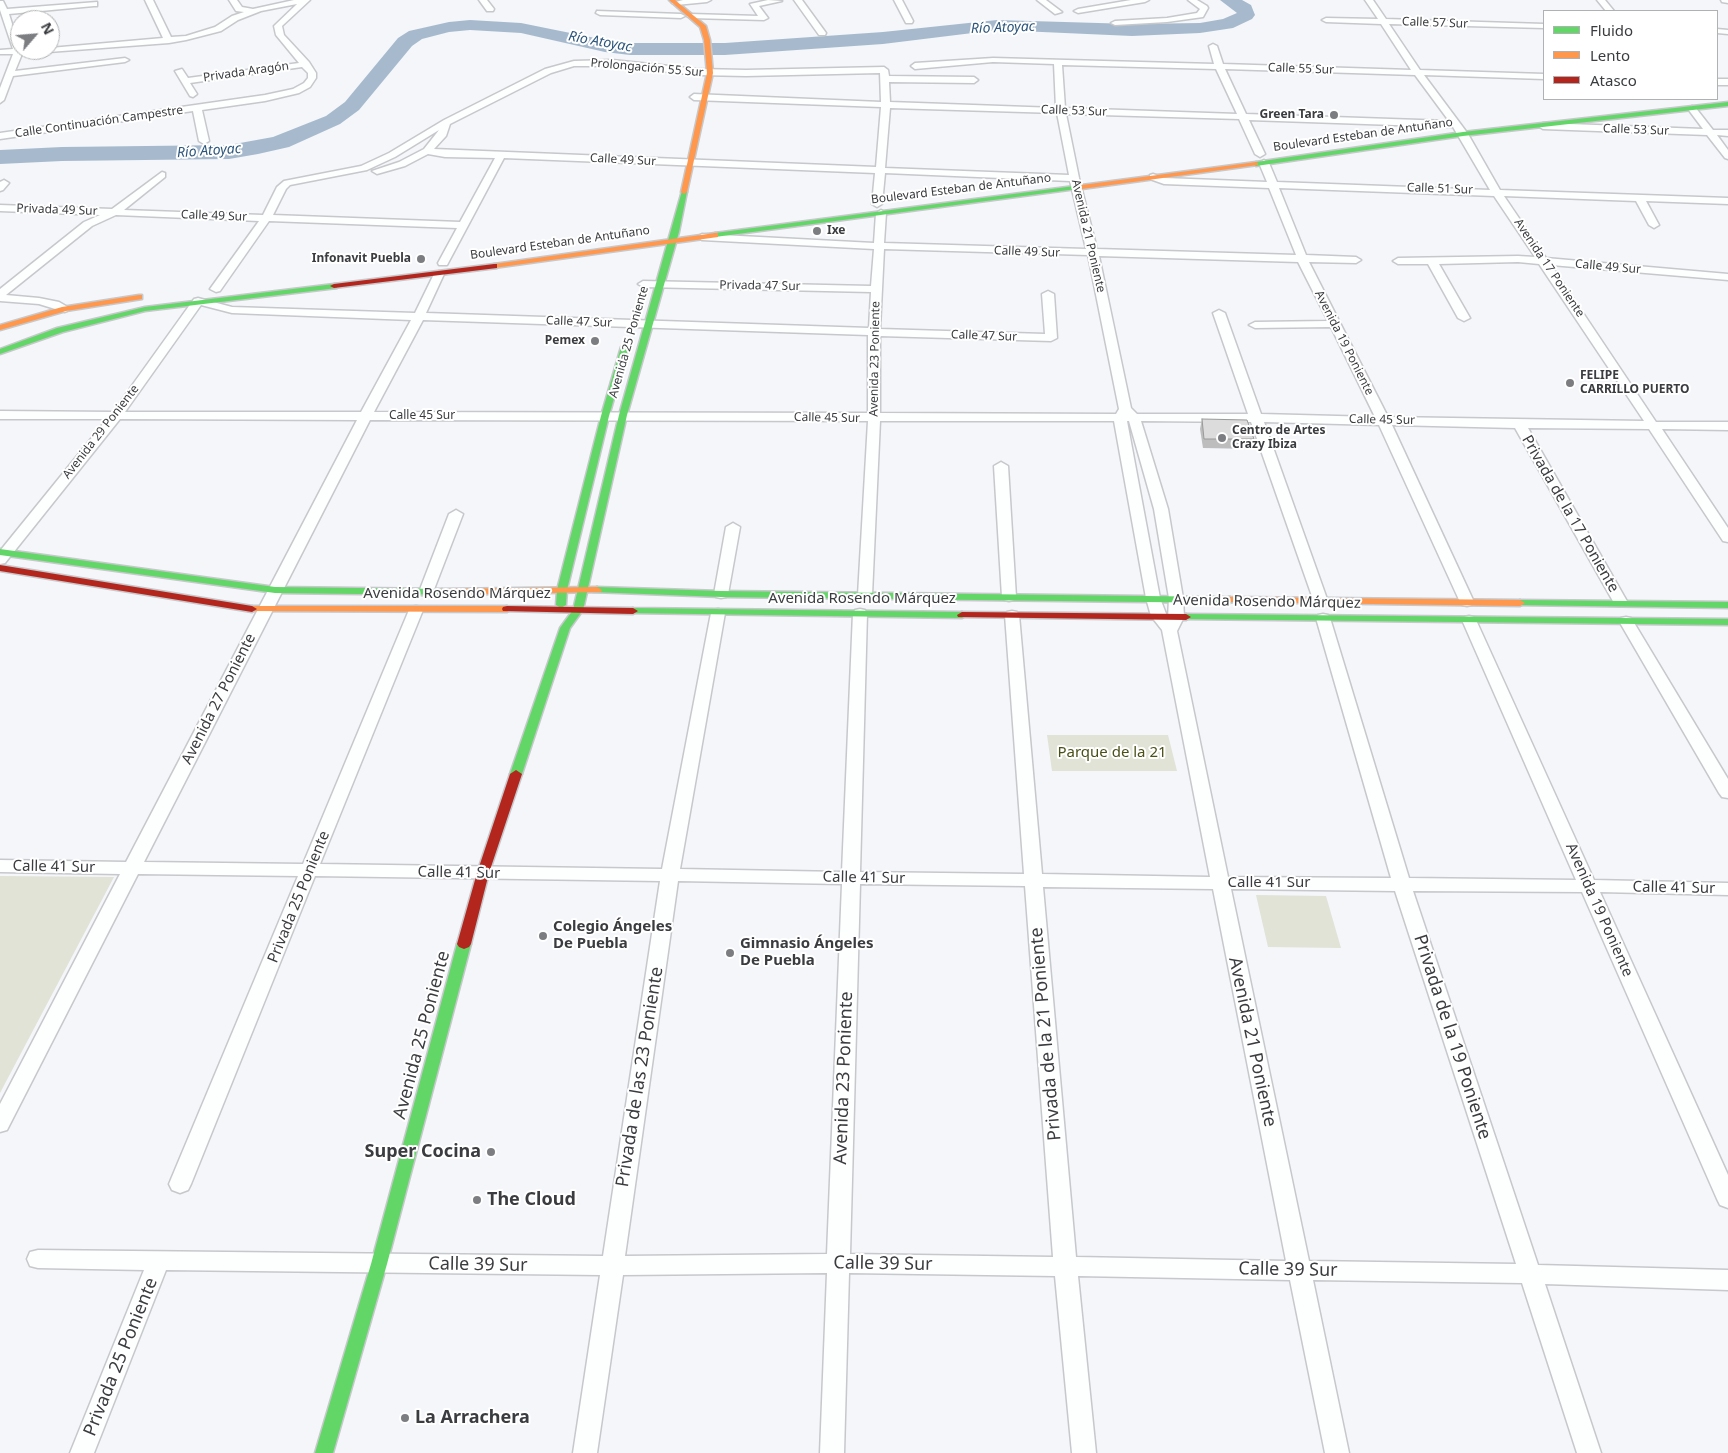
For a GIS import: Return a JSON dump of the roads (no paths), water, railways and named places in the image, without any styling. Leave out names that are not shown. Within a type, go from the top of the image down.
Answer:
[{"type":"main road","points":[[662,0],[685,19]]},
{"type":"main road","points":[[674,2],[685,19]]},
{"type":"main road","name":"Avenida 25 Poniente","points":[[324,1453],[379,1264],[483,873],[565,628],[578,610],[581,590],[623,415],[647,325],[674,236],[706,98],[702,26],[685,19]]},
{"type":"main road","name":"Avenida 25 Poniente","points":[[688,115],[704,72]]},
{"type":"main road","name":"Boulevard Esteban de Antuñano","points":[[1458,128],[1544,126],[1714,100]]},
{"type":"main road","name":"Boulevard Esteban de Antuñano","points":[[203,292],[441,268],[1262,158],[1458,128],[1685,104],[1728,104]]},
{"type":"main road","name":"Boulevard Esteban de Antuñano","points":[[1075,183],[1153,178],[1262,158]]},
{"type":"main road","name":"Boulevard Esteban de Antuñano","points":[[674,236],[697,236],[879,209]]},
{"type":"main road","points":[[651,259],[657,238]]},
{"type":"main road","name":"Boulevard Esteban de Antuñano","points":[[203,292],[441,268]]},
{"type":"main road","points":[[0,352],[60,330],[145,309],[203,292]]},
{"type":"main road","points":[[0,345],[24,328],[89,311],[203,292]]},
{"type":"main road","points":[[0,338],[65,309],[147,296]]},
{"type":"main road","points":[[0,328],[24,328],[145,309]]},
{"type":"main road","name":"Avenida 25 Poniente","points":[[565,628],[561,609],[562,590],[605,416],[632,320]]},
{"type":"main road","name":"Avenida Rosendo Márquez","points":[[2,555],[275,590],[426,592],[581,590],[719,604],[862,604],[1012,615],[1168,621],[1322,609],[1468,611],[1620,603],[1728,605]]},
{"type":"main road","name":"Avenida Rosendo Márquez","points":[[0,568],[245,608],[266,609],[578,610],[719,604],[862,604],[1009,597],[1176,598],[1322,609],[1468,611],[1626,621],[1728,622]]},
{"type":"street","points":[[149,0],[169,41]]},
{"type":"street","points":[[233,0],[239,10],[253,11]]},
{"type":"street","points":[[60,49],[169,41],[207,33],[253,11],[306,0]]},
{"type":"street","points":[[306,0],[278,26],[280,35],[306,64]]},
{"type":"street","points":[[483,0],[490,9]]},
{"type":"street","points":[[674,2],[707,0]]},
{"type":"street","points":[[798,0],[822,33]]},
{"type":"street","points":[[898,0],[909,21]]},
{"type":"street","points":[[1040,0],[1058,12]]},
{"type":"street","points":[[1078,11],[1145,0]]},
{"type":"street","points":[[1114,23],[1167,20],[1200,15],[1204,8],[1192,0]]},
{"type":"street","name":"Avenida 17 Poniente","points":[[1369,0],[1417,72],[1458,128],[1496,191],[1654,426],[1724,526],[1728,538]]},
{"type":"street","points":[[1601,0],[1609,10]]},
{"type":"street","points":[[624,23],[685,19],[764,18],[754,4],[778,1]]},
{"type":"street","points":[[0,3],[10,27]]},
{"type":"street","points":[[5,12],[94,4]]},
{"type":"street","points":[[600,13],[685,19]]},
{"type":"street","name":"Calle 57 Sur","points":[[1326,20],[1543,26]]},
{"type":"street","name":"Avenida 19 Poniente","points":[[1213,46],[1219,66],[1274,184],[1303,260],[1383,420],[1728,1200]]},
{"type":"street","points":[[0,100],[15,60]]},
{"type":"street","points":[[10,74],[125,60]]},
{"type":"street","points":[[915,66],[993,60],[1058,62]]},
{"type":"street","name":"Calle 55 Sur","points":[[1058,62],[1543,76]]},
{"type":"street","name":"Avenida 21 Poniente","points":[[1058,62],[1061,110],[1075,183],[1093,254],[1126,415],[1153,598],[1168,621],[1337,1453]]},
{"type":"street","name":"Prolongación 55 Sur","points":[[287,183],[364,168],[392,155],[447,122],[548,71],[574,64],[612,63],[704,72],[885,74],[974,80]]},
{"type":"street","name":"Privada Aragón","points":[[185,80],[306,64]]},
{"type":"street","name":"Calle Continuación Campestre","points":[[0,136],[265,98],[296,90],[307,85],[312,78],[312,72],[306,64]]},
{"type":"street","name":"Privada Aragón","points":[[179,71],[193,94]]},
{"type":"street","name":"Avenida 23 Poniente","points":[[832,1453],[851,878],[862,604],[874,418],[874,333],[879,246],[880,171],[886,105],[885,74]]},
{"type":"street","name":"Calle 53 Sur","points":[[694,96],[886,105],[1243,116],[1458,128]]},
{"type":"street","points":[[1685,104],[1728,156]]},
{"type":"street","name":"Calle Continuación Campestre","points":[[197,109],[204,141]]},
{"type":"street","points":[[320,178],[356,178],[402,164],[427,151],[441,136],[447,122]]},
{"type":"street","name":"Calle 53 Sur","points":[[1544,126],[1728,133]]},
{"type":"street","points":[[427,151],[445,154],[501,155]]},
{"type":"street","name":"Calle 49 Sur","points":[[501,155],[880,171],[1075,183]]},
{"type":"street","name":"Avenida 27 Poniente","points":[[0,1124],[275,590],[420,316],[441,268],[501,155]]},
{"type":"street","points":[[0,294],[88,224],[114,212],[162,175]]},
{"type":"street","name":"Calle 51 Sur","points":[[1153,178],[1164,181],[1496,191],[1728,201]]},
{"type":"street","name":"Avenida 29 Poniente","points":[[2,555],[116,416],[203,292],[266,218],[282,186],[287,183]]},
{"type":"street","points":[[1639,197],[1654,225]]},
{"type":"street","name":"Privada 49 Sur","points":[[0,208],[114,212]]},
{"type":"street","name":"Calle 49 Sur","points":[[114,212],[464,225]]},
{"type":"street","name":"Calle 49 Sur","points":[[697,236],[879,246],[1093,254],[1356,260]]},
{"type":"street","name":"Calle 49 Sur","points":[[1398,261],[1518,259],[1728,277]]},
{"type":"street","points":[[1432,260],[1464,318]]},
{"type":"street","name":"Privada 47 Sur","points":[[643,284],[877,288]]},
{"type":"street","name":"Calle 47 Sur","points":[[203,292],[232,310],[632,320],[647,325],[1051,338],[1048,294]]},
{"type":"street","points":[[0,298],[39,301],[55,304],[65,309]]},
{"type":"street","name":"Privada de la 19 Poniente","points":[[1219,313],[1322,609],[1402,885],[1589,1453]]},
{"type":"street","points":[[0,323],[24,328]]},
{"type":"street","points":[[1254,325],[1335,324]]},
{"type":"street","name":"Calle 45 Sur","points":[[0,416],[623,415],[874,418],[1126,415],[1519,424],[1728,426]]},
{"type":"street","name":"Avenida 21 Poniente","points":[[1126,415],[1161,509],[1176,598],[1168,621]]},
{"type":"street","name":"Privada de la 17 Poniente","points":[[1519,424],[1620,603]]},
{"type":"street","points":[[1000,466],[1009,597]]},
{"type":"street","points":[[426,592],[456,514]]},
{"type":"street","name":"Privada de las 23 Poniente","points":[[585,1453],[611,1266],[670,876],[733,527]]},
{"type":"street","name":"Privada 25 Poniente","points":[[180,1184],[416,610]]},
{"type":"street","name":"Privada de la 21 Poniente","points":[[1012,615],[1065,1266],[1084,1453]]},
{"type":"street","points":[[1626,621],[1728,793]]},
{"type":"street","name":"Calle 41 Sur","points":[[0,866],[1728,889]]},
{"type":"street","name":"Calle 39 Sur","points":[[38,1259],[611,1266],[838,1263],[1530,1274],[1728,1280]]},
{"type":"street","name":"Privada 25 Poniente","points":[[82,1453],[159,1260]]},
{"type":"waterway","name":"Río Atoyac","points":[[0,157],[62,154],[229,152],[258,148],[281,142],[333,120],[352,106],[405,42],[416,35],[449,27],[470,25],[521,28],[605,46],[630,49],[725,49],[883,38],[997,25],[1132,30],[1200,28],[1227,24],[1246,15],[1245,9],[1229,0]]},
{"type":"place","name":"Green Tara","points":[[1334,115]]},
{"type":"place","name":"Ixe","points":[[817,231]]},
{"type":"place","name":"Infonavit Puebla","points":[[421,259]]},
{"type":"place","name":"Pemex","points":[[595,341]]},
{"type":"place","name":"FELIPE CARRILLO PUERTO","points":[[1570,383]]},
{"type":"place","name":"Centro de Artes Crazy Ibiza","points":[[1222,438]]},
{"type":"place","name":"Colegio Ángeles De Puebla","points":[[543,936]]},
{"type":"place","name":"Gimnasio Ángeles De Puebla","points":[[730,953]]},
{"type":"place","name":"Super Cocina","points":[[491,1152]]},
{"type":"place","name":"The Cloud","points":[[477,1200]]},
{"type":"place","name":"La Arrachera","points":[[405,1418]]},
{"type":"park label","name":"Parque de la 21","points":[[1112,753]]}]
